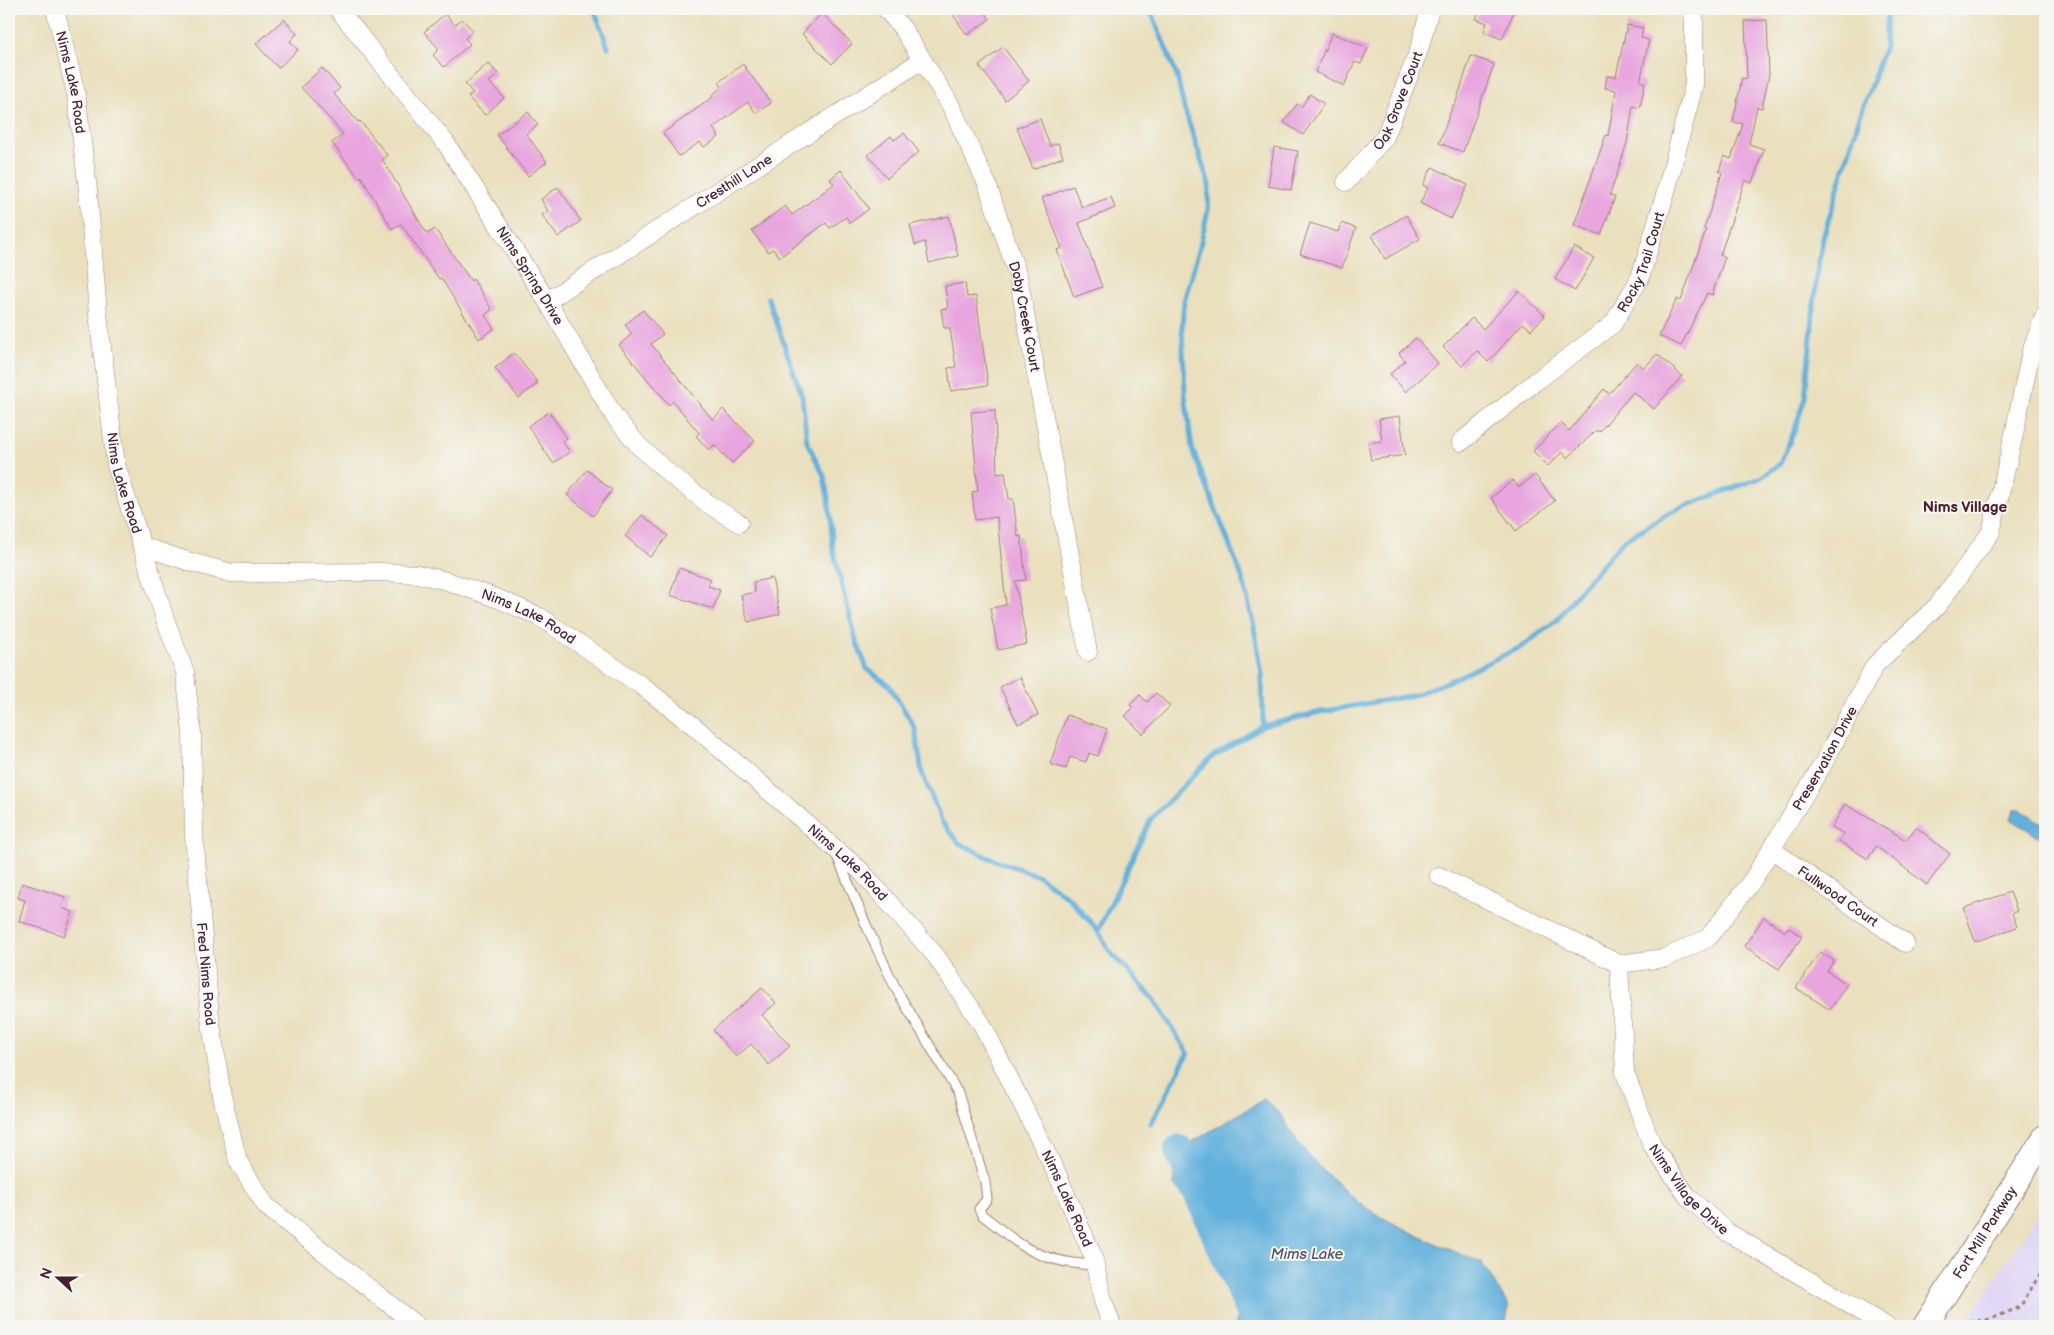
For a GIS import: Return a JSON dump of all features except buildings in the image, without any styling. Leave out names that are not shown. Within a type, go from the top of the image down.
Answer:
[{"type":"main road","name":"Fort Mill Parkway","points":[[1931,1324],[2045,1137]]},
{"type":"street","name":"Nims Lake Road","points":[[55,9],[76,93],[88,190],[98,314],[116,465],[142,546],[231,573],[306,574],[380,572],[417,574],[447,581],[499,599],[540,617],[642,686],[744,768],[861,871],[936,956],[983,1026],[1057,1174],[1093,1256],[1103,1301],[1112,1326]]},
{"type":"street","name":"Nims Spring Drive","points":[[338,9],[445,142],[547,301],[614,416],[639,446],[671,475],[710,505],[738,523]]},
{"type":"street","name":"Doby Creek Court","points":[[886,9],[903,30],[950,104],[987,184],[1018,276],[1088,652]]},
{"type":"street","name":"Oak Grove Court","points":[[1346,182],[1384,137],[1419,50],[1430,9]]},
{"type":"street","name":"Rocky Trail Court","points":[[1461,442],[1535,382],[1613,324],[1640,278],[1665,195],[1694,85],[1694,18],[1692,9]]},
{"type":"street","name":"Cresthill Lane","points":[[547,301],[922,60]]},
{"type":"street","name":"Preservation Drive","points":[[1619,964],[1664,958],[1708,938],[1752,881],[1822,764],[1875,665],[1938,605],[1990,532],[2013,439],[2031,351],[2045,315]]},
{"type":"street","name":"Fred Nims Road","points":[[142,546],[165,619],[186,672],[192,733],[194,836],[210,1017],[222,1096],[238,1161],[266,1206],[417,1326]]},
{"type":"street","name":"Fullwood Court","points":[[1771,849],[1905,943]]},
{"type":"street","points":[[1440,876],[1619,964]]},
{"type":"street","name":"Nims Village Drive","points":[[1619,964],[1625,1073],[1652,1145],[1688,1197],[1727,1232],[1886,1326]]},
{"type":"lane","points":[[834,847],[867,927],[896,989],[958,1093],[985,1182],[987,1198],[979,1209],[982,1215],[1021,1245],[1053,1258],[1078,1264],[1095,1265]]},
{"type":"path","points":[[1962,1323],[1991,1319],[2020,1307],[2045,1266]]},
{"type":"shaded area","points":[[2045,1203],[2045,1326],[1965,1326],[1975,1309]]},
{"type":"water","points":[[2014,810],[2021,810],[2045,825],[2045,841],[2011,819]]},
{"type":"water","name":"Mims Lake","points":[[1264,1099],[1282,1116],[1297,1141],[1316,1164],[1356,1201],[1383,1218],[1423,1238],[1482,1263],[1509,1307],[1505,1326],[1235,1326],[1242,1304],[1236,1265],[1174,1184],[1179,1150]]},
{"type":"waterway","points":[[594,9],[608,47]]},
{"type":"waterway","points":[[1150,9],[1177,76],[1184,108],[1209,184],[1208,210],[1184,301],[1182,327],[1185,394],[1192,448],[1243,580],[1262,674],[1263,726]]},
{"type":"waterway","points":[[1098,931],[1151,819],[1212,757],[1263,726],[1320,712],[1414,695],[1445,683],[1523,646],[1557,620],[1580,590],[1624,540],[1675,510],[1760,478],[1780,464],[1795,429],[1805,397],[1817,274],[1823,238],[1859,119],[1885,46],[1887,9]]},
{"type":"waterway","points":[[768,298],[802,396],[807,442],[824,476],[829,504],[833,550],[856,640],[867,669],[889,685],[915,728],[922,773],[942,822],[959,843],[989,858],[1039,876],[1070,899],[1098,931],[1110,952],[1154,999],[1188,1053],[1151,1124]]},
{"type":"waterway","points":[[1179,1150],[1257,1326]]},
{"type":"district","name":"Nims Village","points":[[1965,507]]}]
